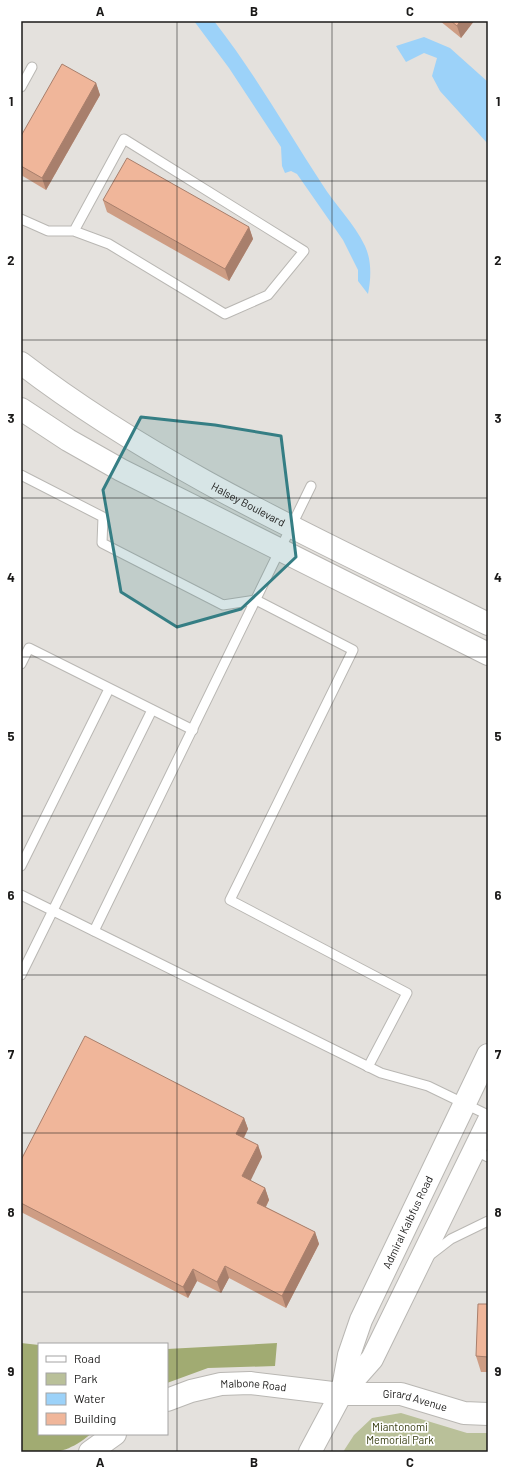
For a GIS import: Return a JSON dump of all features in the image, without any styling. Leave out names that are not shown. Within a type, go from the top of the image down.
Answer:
[{"type":"main road","name":"Halsey Boulevard","points":[[21,363],[82,408],[133,441],[186,472],[488,624]]},
{"type":"main road","points":[[21,409],[68,440],[121,470],[488,654]]},
{"type":"main road","name":"Admiral Kalbfus Road","points":[[341,1394],[349,1355],[361,1320],[488,1055]]},
{"type":"main road","name":"Admiral Kalbfus Road","points":[[310,1452],[341,1394],[372,1359],[419,1265],[481,1154],[488,1122]]},
{"type":"main road","name":"Malbone Road","points":[[168,1400],[191,1391],[221,1384],[250,1383],[341,1394]]},
{"type":"main road","name":"Girard Avenue","points":[[341,1394],[401,1394],[464,1413],[488,1414]]},
{"type":"main road","points":[[90,1452],[113,1435]]},
{"type":"lane","points":[[21,87],[32,67]]},
{"type":"lane","points":[[21,219],[48,231],[74,231],[109,244],[225,314],[268,295],[304,251],[124,139],[74,231]]},
{"type":"lane","points":[[21,475],[104,517],[102,542],[223,605],[256,600],[353,650],[230,900],[407,993],[368,1067]]},
{"type":"lane","points":[[94,931],[311,486]]},
{"type":"lane","points":[[21,664],[29,648],[193,730]]},
{"type":"lane","points":[[21,866],[110,689]]},
{"type":"lane","points":[[21,975],[152,710]]},
{"type":"lane","points":[[21,895],[368,1067],[381,1073],[428,1086],[488,1115]]},
{"type":"lane","points":[[419,1265],[451,1238],[488,1221]]},
{"type":"highlighted area","points":[[141,417],[215,425],[281,436],[296,557],[241,609],[177,627],[121,592],[103,490]]},
{"type":"green space","points":[[21,1343],[38,1345],[38,1435],[90,1435],[73,1446],[58,1451],[21,1452]]},
{"type":"green space","points":[[277,1343],[275,1366],[208,1368],[168,1383],[168,1349]]},
{"type":"green space","name":"Miantonomi Memorial Park","points":[[401,1413],[467,1433],[488,1433],[488,1452],[343,1452],[354,1435],[372,1418]]},
{"type":"water","points":[[194,21],[214,21],[229,40],[327,192],[361,238],[370,264],[368,294],[358,281],[358,270],[343,240],[297,174],[291,171],[285,173],[282,166],[281,147],[229,68]]},
{"type":"water","points":[[424,37],[450,48],[488,82],[488,144],[440,91],[432,76],[437,58],[424,53],[406,62],[396,46]]},
{"type":"building","points":[[451,21],[460,21],[457,26]]},
{"type":"building","points":[[62,64],[96,83],[42,178],[21,166],[21,136]]},
{"type":"building","points":[[127,158],[249,227],[225,269],[103,200]]},
{"type":"building","points":[[85,1036],[244,1118],[236,1134],[258,1145],[242,1176],[265,1188],[257,1203],[315,1232],[282,1296],[225,1266],[217,1282],[193,1269],[183,1287],[21,1203],[21,1160]]},
{"type":"building","points":[[478,1304],[488,1304],[488,1357],[476,1356]]}]
